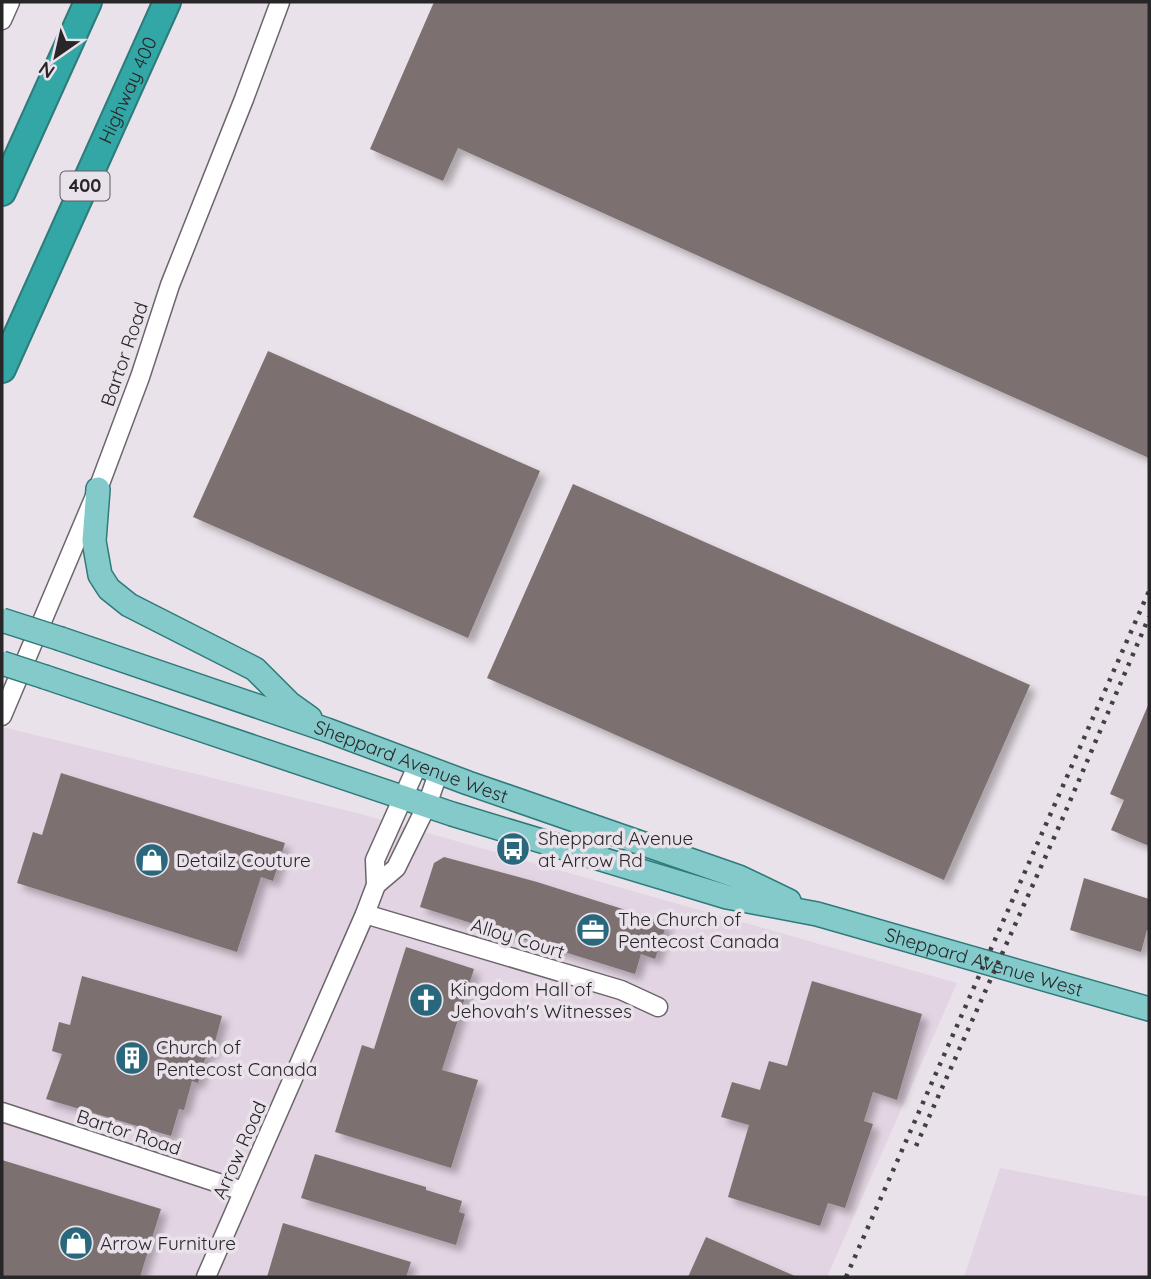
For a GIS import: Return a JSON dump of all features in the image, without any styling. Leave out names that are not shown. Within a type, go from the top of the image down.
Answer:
[{"type":"highway","points":[[2,192],[88,2]]},
{"type":"highway","name":"Highway 400","points":[[2,369],[167,2]]},
{"type":"main road","points":[[98,489],[94,541],[100,575],[109,589],[129,605],[256,669],[289,703],[327,730]]},
{"type":"main road","name":"Sheppard Avenue West","points":[[2,620],[327,730],[739,877],[817,914]]},
{"type":"main road","name":"Sheppard Avenue West","points":[[2,663],[427,805],[727,897],[817,914],[1149,1009]]},
{"type":"street","points":[[2,20],[10,2]]},
{"type":"street","name":"Bartor Road","points":[[2,716],[98,489],[140,377],[170,285],[280,2]]},
{"type":"street","name":"Arrow Road","points":[[206,1277],[365,914],[376,885],[375,860],[402,796],[428,768]]},
{"type":"street","name":"Arrow Road","points":[[376,885],[396,868],[427,805],[428,768]]},
{"type":"street","name":"Alloy Court","points":[[365,914],[621,990],[658,1007]]},
{"type":"street","name":"Bartor Road","points":[[2,1112],[243,1191]]},
{"type":"shaded area","points":[[2,727],[357,813],[957,983],[827,1277],[2,1277]]},
{"type":"shaded area","points":[[1000,1168],[1149,1197],[1149,1277],[964,1277]]},
{"type":"building","points":[[434,2],[1149,2],[1149,458],[458,148],[443,181],[370,149]]},
{"type":"building","points":[[268,351],[540,471],[468,638],[193,517]]},
{"type":"building","points":[[573,484],[1030,685],[944,880],[487,678]]},
{"type":"building","points":[[1149,703],[1149,846],[1111,830],[1124,800],[1110,794]]},
{"type":"building","name":"Detailz Couture","points":[[61,773],[285,843],[273,881],[261,877],[237,952],[17,883],[33,832],[42,835]]},
{"type":"building","points":[[444,857],[537,882],[667,923],[655,959],[641,954],[635,974],[420,907],[434,863]]},
{"type":"building","points":[[1084,878],[1149,899],[1149,931],[1147,930],[1141,952],[1070,930]]},
{"type":"building","points":[[406,947],[474,969],[442,1070],[478,1080],[451,1168],[335,1132],[362,1045],[374,1049]]},
{"type":"building","name":"Church of Pentecost Canada","points":[[82,976],[222,1016],[212,1053],[207,1052],[198,1083],[192,1081],[184,1110],[179,1109],[171,1136],[46,1099],[62,1054],[52,1051],[59,1022],[70,1025]]},
{"type":"building","points":[[812,981],[922,1014],[897,1100],[873,1092],[864,1121],[873,1124],[845,1208],[828,1203],[820,1226],[728,1197],[749,1125],[721,1117],[732,1082],[760,1090],[769,1061],[787,1066]]},
{"type":"building","points":[[315,1154],[426,1187],[426,1190],[462,1201],[459,1212],[465,1214],[456,1245],[301,1198]]},
{"type":"building","name":"Arrow Furniture","points":[[2,1160],[161,1209],[140,1277],[2,1277]]},
{"type":"building","points":[[283,1223],[411,1262],[406,1277],[267,1277]]},
{"type":"building","points":[[706,1237],[797,1277],[688,1277]]},
{"type":"railway","points":[[846,1277],[1149,591]]},
{"type":"railway","points":[[916,1146],[1149,617]]},
{"type":"place","name":"Sheppard Avenue at Arrow Rd","points":[[513,849]]},
{"type":"place","name":"Detailz Couture","points":[[152,860]]},
{"type":"place","name":"The Church of Pentecost Canada","points":[[593,930]]},
{"type":"place","name":"Kingdom Hall of Jehovah's Witnesses","points":[[426,1000]]},
{"type":"place","name":"Church of Pentecost Canada","points":[[132,1058]]},
{"type":"place","name":"Arrow Furniture","points":[[76,1243]]}]
